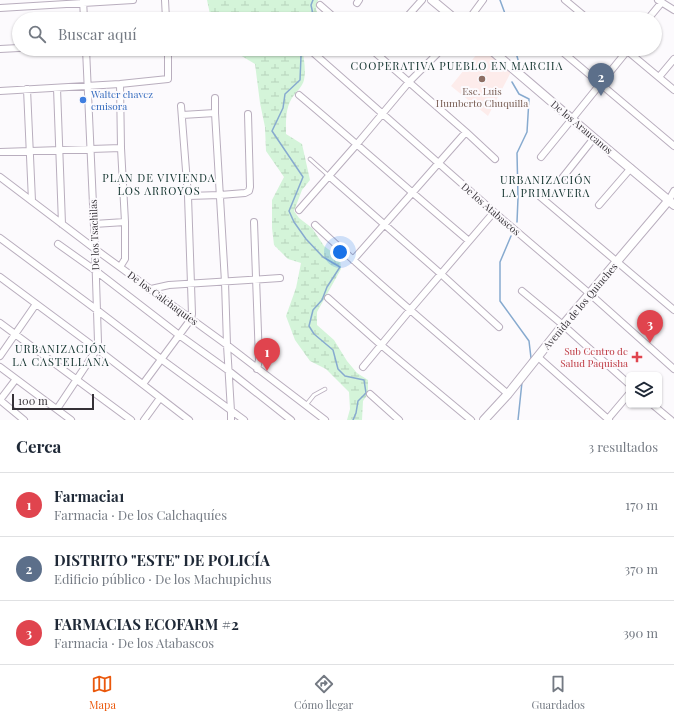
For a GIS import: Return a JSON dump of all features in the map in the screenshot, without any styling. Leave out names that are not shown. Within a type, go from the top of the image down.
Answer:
[{"type":"street","points":[[1,0],[1,8],[41,3],[133,0]]},
{"type":"street","points":[[165,0],[166,12]]},
{"type":"street","points":[[411,12],[422,0]]},
{"type":"street","points":[[432,0],[447,12]]},
{"type":"street","points":[[475,12],[484,0]]},
{"type":"street","points":[[565,0],[580,12]]},
{"type":"street","points":[[83,1],[84,12]]},
{"type":"street","points":[[653,12],[660,1],[674,10]]},
{"type":"street","points":[[320,5],[328,12]]},
{"type":"street","points":[[0,49],[12,48]]},
{"type":"street","name":"De los Tsachilas","points":[[86,56],[96,272],[97,349]]},
{"type":"street","points":[[0,91],[120,84],[168,79],[168,56]]},
{"type":"street","name":"De los Atabascos","points":[[317,56],[438,164],[590,294],[674,369]]},
{"type":"street","points":[[379,56],[495,159]]},
{"type":"street","points":[[299,210],[409,82],[435,56]]},
{"type":"street","name":"De los Araucanos","points":[[498,56],[672,203]]},
{"type":"street","points":[[567,56],[674,146]]},
{"type":"street","points":[[540,157],[621,56]]},
{"type":"street","points":[[633,56],[674,90]]},
{"type":"street","points":[[659,77],[674,59]]},
{"type":"street","points":[[120,84],[121,148],[125,222],[125,259],[120,267]]},
{"type":"street","points":[[57,88],[62,224]]},
{"type":"street","points":[[27,90],[32,201]]},
{"type":"street","points":[[299,95],[469,242]]},
{"type":"street","points":[[215,98],[227,345],[232,411],[231,420]]},
{"type":"street","points":[[143,384],[191,319],[192,314],[188,196],[181,106]]},
{"type":"street","points":[[182,115],[215,113]]},
{"type":"street","points":[[188,196],[245,193],[248,191],[250,187],[248,114]]},
{"type":"street","points":[[353,260],[466,132]]},
{"type":"street","points":[[560,182],[594,138]]},
{"type":"street","points":[[0,152],[121,148]]},
{"type":"street","points":[[599,205],[630,168]]},
{"type":"street","points":[[329,176],[499,327]]},
{"type":"street","name":"De los Calchaquíes","points":[[0,177],[95,249],[227,345],[325,420]]},
{"type":"street","name":"Avenida de los Quinches","points":[[484,420],[514,387],[563,325],[617,262],[672,203],[674,191]]},
{"type":"street","points":[[537,194],[674,310]]},
{"type":"street","points":[[363,367],[494,212]]},
{"type":"street","points":[[94,224],[125,222]]},
{"type":"street","points":[[254,222],[259,360],[257,369]]},
{"type":"street","points":[[315,224],[353,260],[508,394]]},
{"type":"street","points":[[0,238],[244,420]]},
{"type":"street","points":[[58,244],[229,371],[291,420]]},
{"type":"street","points":[[0,277],[190,420]]},
{"type":"street","points":[[151,289],[169,285],[280,278]]},
{"type":"street","points":[[522,291],[563,325],[626,381]]},
{"type":"street","points":[[328,298],[381,345],[471,420]]},
{"type":"street","points":[[0,356],[36,304]]},
{"type":"street","points":[[0,323],[131,420]]},
{"type":"street","points":[[57,409],[78,380],[97,349]]},
{"type":"street","points":[[538,357],[608,420],[626,398]]},
{"type":"street","points":[[0,367],[72,420]]},
{"type":"street","points":[[16,379],[1,403],[24,420]]},
{"type":"street","points":[[370,394],[399,420]]},
{"type":"street","points":[[144,420],[160,398]]},
{"type":"street","points":[[657,408],[671,420]]},
{"type":"lane","points":[[310,159],[329,176]]},
{"type":"lane","points":[[306,405],[314,395],[325,389]]},
{"type":"shaded area","name":"Esc. Luis Humberto Chuquilla","points":[[475,56],[492,56],[511,72],[488,116],[451,86]]},
{"type":"green space","points":[[207,0],[318,0],[316,9],[317,12],[210,12]]},
{"type":"green space","points":[[242,56],[303,56],[305,76],[301,87],[289,104],[286,134],[302,144],[310,180],[302,190],[294,211],[299,218],[312,228],[324,246],[340,258],[341,269],[317,312],[317,325],[334,340],[347,361],[357,373],[368,380],[368,394],[363,401],[362,420],[347,420],[350,409],[349,392],[326,369],[310,361],[295,340],[286,316],[296,288],[301,263],[288,259],[274,245],[272,228],[272,200],[284,177],[266,151],[265,127],[255,64]]},
{"type":"waterway","points":[[312,12],[311,5],[313,0]]},
{"type":"waterway","points":[[500,0],[504,12]]},
{"type":"waterway","points":[[301,56],[300,80],[285,94],[283,108],[272,131],[303,177],[289,211],[294,222],[306,239],[323,257],[340,267],[327,287],[322,300],[313,310],[309,326],[314,334],[333,350],[338,369],[345,376],[364,380],[366,393],[358,401],[353,420]]},
{"type":"waterway","points":[[517,56],[520,67]]},
{"type":"waterway","points":[[512,82],[519,94],[529,99],[527,132],[517,153],[517,222]]},
{"type":"waterway","points":[[511,236],[500,262],[500,301],[529,341],[531,358],[529,362]]},
{"type":"waterway","points":[[518,420],[522,382]]},
{"type":"place","name":"Esc. Luis Humberto Chuquilla","points":[[482,79]]},
{"type":"place","name":"DISTRITO \"ESTE\" DE POLICÍA","points":[[601,96]]},
{"type":"place","name":"Walter chavez emisora","points":[[83,100]]},
{"type":"place","name":"FARMACIAS ECOFARM #2","points":[[650,343]]},
{"type":"place","name":"Sub Centro de Salud Paquisha","points":[[637,357]]},
{"type":"place","name":"Farmacia1","points":[[267,371]]},
{"type":"district","name":"COOPERATIVA PUEBLO EN MARCHA","points":[[457,65]]},
{"type":"district","name":"PLAN DE VIVIENDA LOS ARROYOS","points":[[159,183]]},
{"type":"district","name":"URBANIZACIÓN LA PRIMAVERA","points":[[546,185]]},
{"type":"district","name":"URBANIZACIÓN LA CASTELLANA","points":[[61,354]]}]
